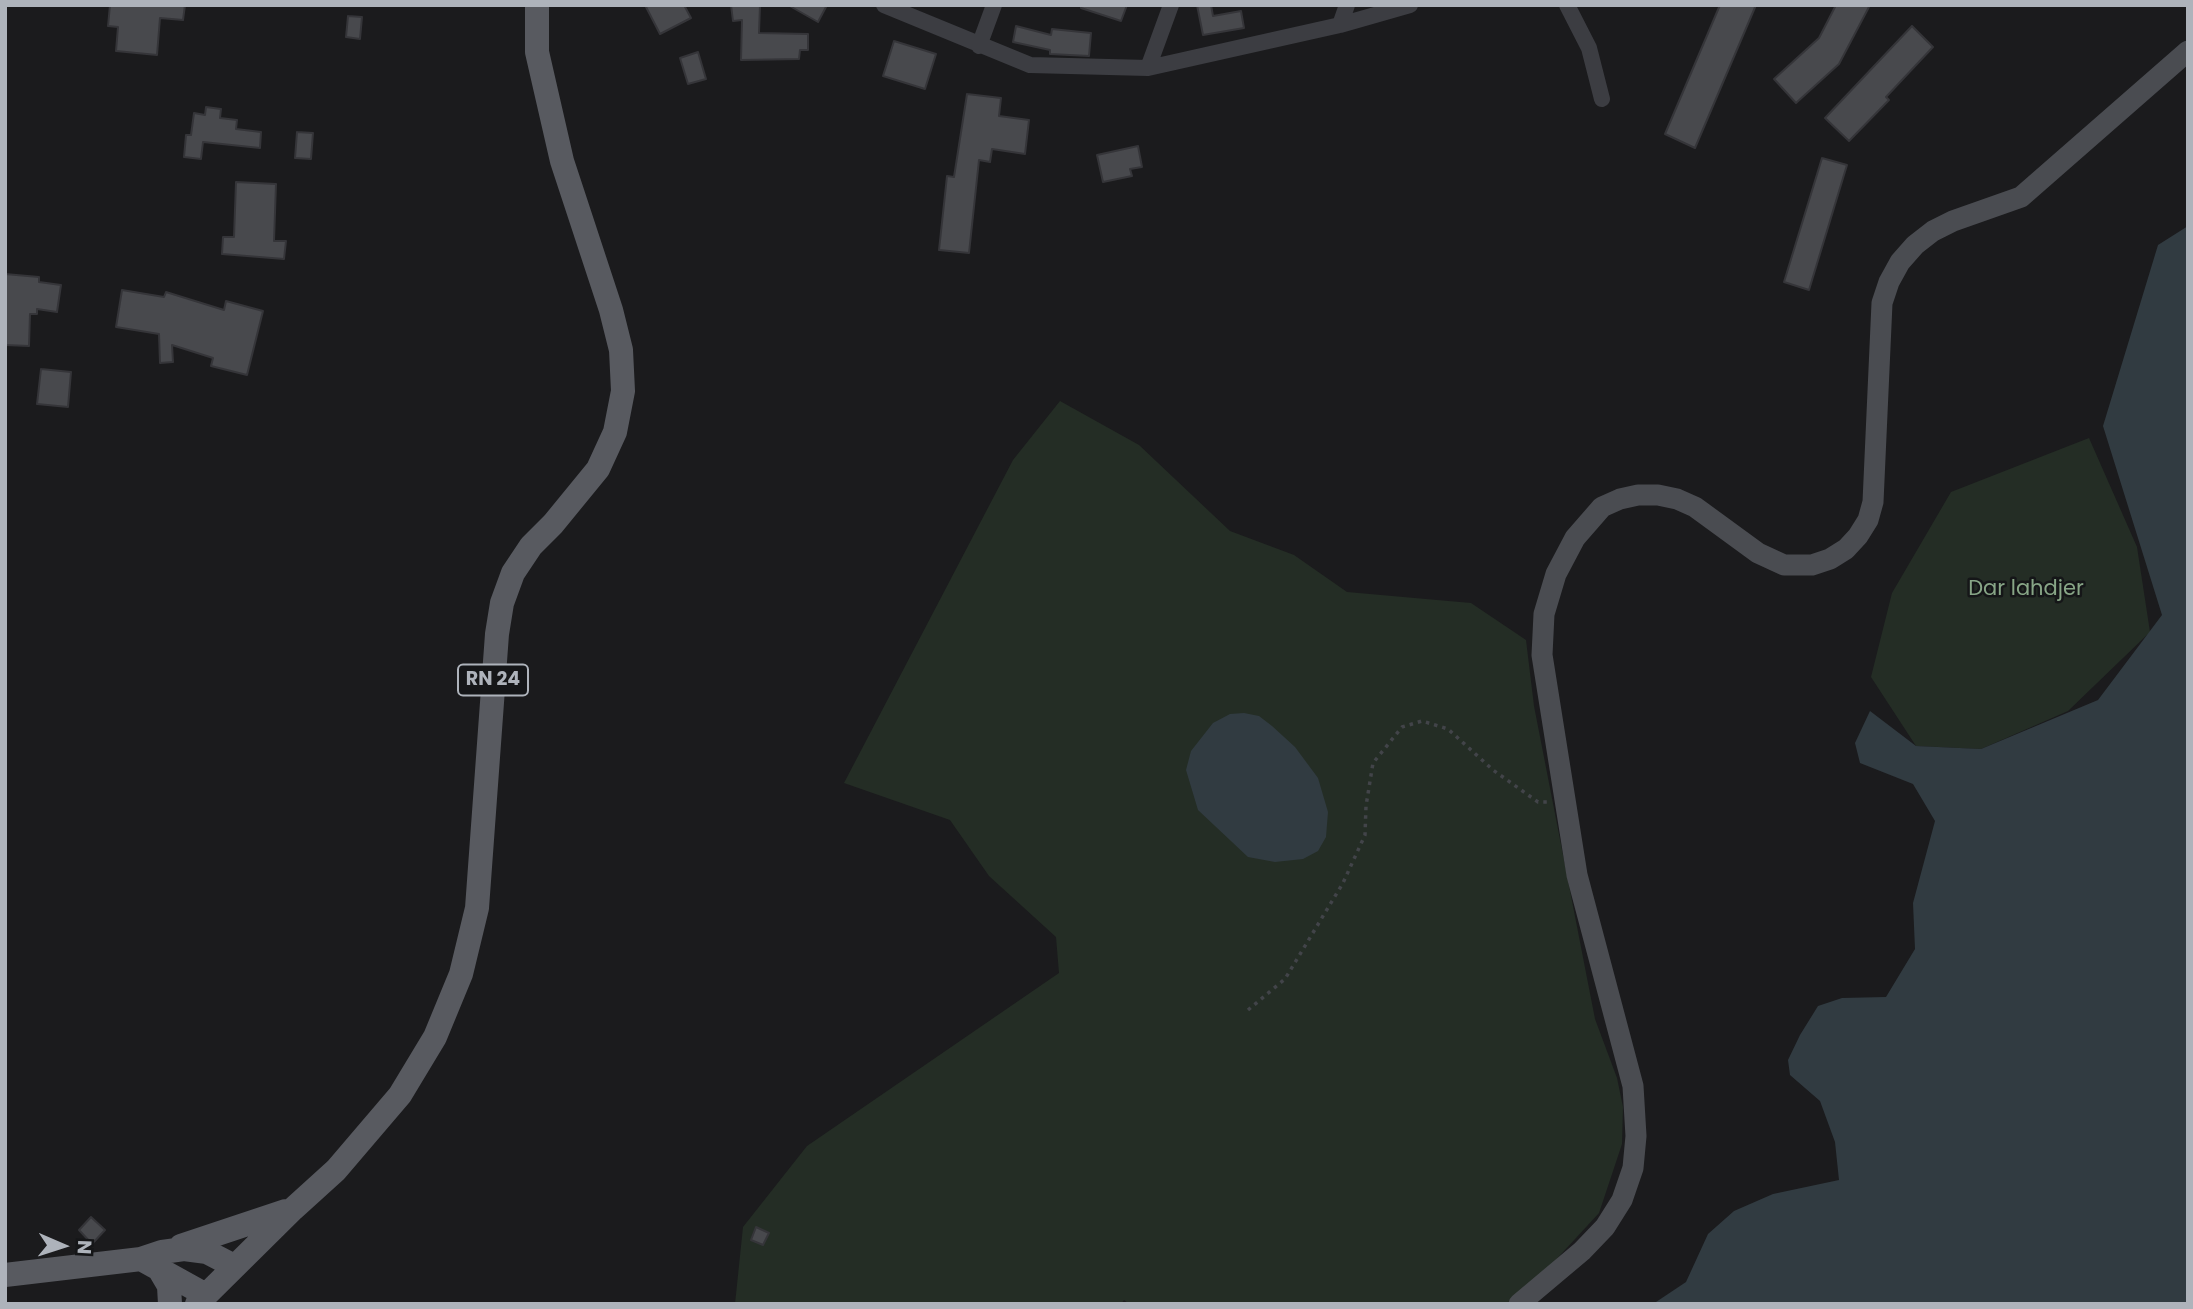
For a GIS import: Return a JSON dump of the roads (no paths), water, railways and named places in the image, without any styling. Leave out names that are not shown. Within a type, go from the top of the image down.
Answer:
[{"type":"main road","name":"RN 24","points":[[202,1300],[234,1266],[336,1170],[400,1095],[435,1037],[461,974],[477,908],[497,634],[502,603],[513,573],[531,546],[553,524],[598,469],[615,432],[623,391],[621,349],[611,310],[562,161],[537,52],[537,5]]},
{"type":"main road","points":[[154,1260],[293,1209]]},
{"type":"main road","points":[[5,1275],[154,1260],[184,1249],[207,1252],[234,1266]]},
{"type":"main road","points":[[154,1260],[202,1300]]},
{"type":"main road","points":[[154,1260],[169,1286],[170,1304]]},
{"type":"street","points":[[884,5],[1030,65],[1148,68],[1340,24],[1410,5]]},
{"type":"street","points":[[979,46],[994,5]]},
{"type":"street","points":[[1148,68],[1171,5]]},
{"type":"street","points":[[1340,24],[1347,5]]},
{"type":"street","points":[[1567,5],[1589,48],[1602,99]]},
{"type":"street","points":[[1519,1304],[1582,1251],[1605,1227],[1622,1199],[1633,1168],[1636,1136],[1633,1086],[1577,876],[1542,655],[1544,614],[1556,574],[1575,538],[1602,507],[1620,499],[1658,495],[1695,507],[1758,553],[1784,565],[1812,565],[1830,559],[1846,549],[1868,520],[1873,502],[1882,303],[1900,262],[1915,245],[1953,221],[2021,197],[2188,51]]},
{"type":"park label","name":"Dar lahdjer","points":[[2026,590]]}]
